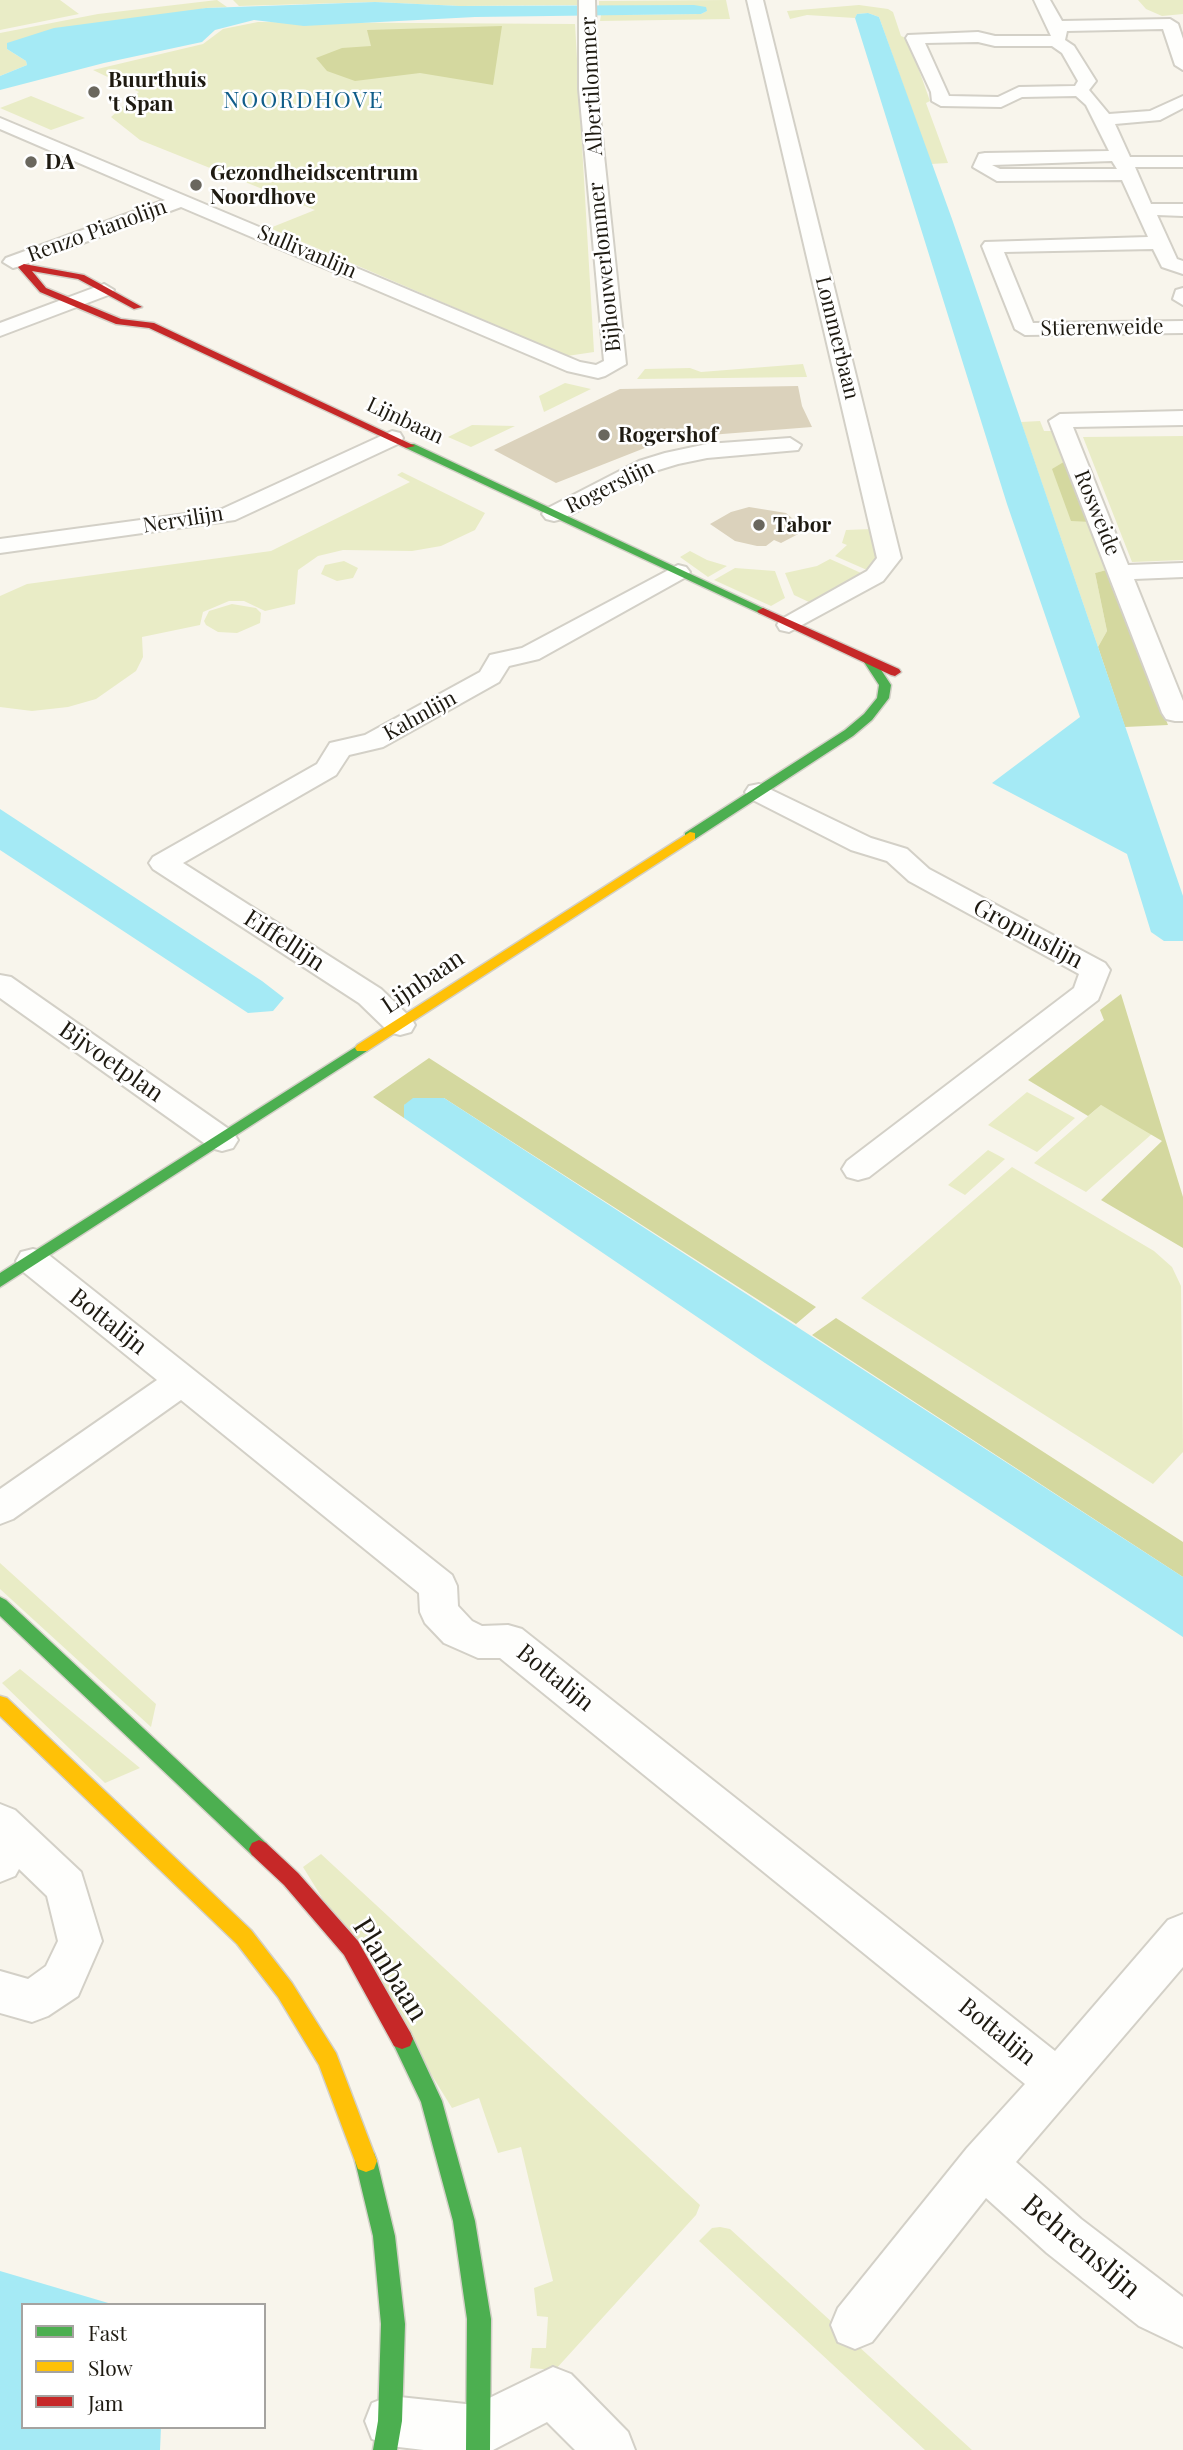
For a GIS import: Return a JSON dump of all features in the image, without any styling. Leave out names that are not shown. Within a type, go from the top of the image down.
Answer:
[{"type":"street","name":"Lommerbaan","points":[[755,0],[889,558],[875,576],[789,625]]},
{"type":"street","points":[[1042,0],[1056,33],[1087,81],[1080,91]]},
{"type":"street","name":"Albertilommer","points":[[588,6],[587,77],[596,170]]},
{"type":"street","points":[[1183,65],[1170,24],[995,41],[978,37],[914,38],[940,92],[940,101],[1001,102],[1019,92],[1080,91],[1093,102],[1104,120],[1169,263],[1183,268]]},
{"type":"street","points":[[1104,120],[1154,116],[1183,101]]},
{"type":"street","name":"Sullivanlijn","points":[[0,122],[574,367]]},
{"type":"street","points":[[1122,164],[985,158],[982,167],[996,175],[1122,164],[1183,162]]},
{"type":"street","name":"Bijhouwerlommer","points":[[574,367],[598,372],[615,365],[596,170]]},
{"type":"street","name":"Renzo Pianolijn","points":[[12,261],[181,200]]},
{"type":"street","points":[[1144,209],[1183,210]]},
{"type":"street","name":"Stierenweide","points":[[1160,243],[992,246],[1025,329],[1183,327]]},
{"type":"street","name":"Lijnbaan","points":[[12,261],[81,277],[145,313],[150,326]]},
{"type":"street","name":"Lijnbaan","points":[[12,261],[43,290],[70,303],[119,322],[150,326],[789,625],[901,674],[910,685]]},
{"type":"street","points":[[0,331],[104,289]]},
{"type":"street","name":"Rosweide","points":[[1183,418],[1060,421],[1175,713],[1183,713]]},
{"type":"street","name":"Nervilijn","points":[[0,546],[227,515],[392,438]]},
{"type":"street","name":"Rogerslijn","points":[[554,514],[647,466],[707,451],[790,445]]},
{"type":"street","points":[[1120,572],[1183,569]]},
{"type":"street","name":"Kahnlijn","points":[[163,863],[327,769],[339,749],[374,741],[490,677],[499,660],[530,654],[678,572]]},
{"type":"street","name":"Lijnbaan","points":[[869,717],[883,698],[884,685],[870,662]]},
{"type":"street","name":"Lijnbaan","points":[[0,1281],[400,1025],[759,792],[869,717],[900,702]]},
{"type":"street","name":"Gropiuslijn","points":[[759,792],[861,844],[897,855],[919,875],[1095,970],[1087,993],[858,1170]]},
{"type":"street","name":"Eiffellijn","points":[[163,863],[370,996],[400,1025]]},
{"type":"street","name":"Bijvoetplan","points":[[0,984],[222,1140]]},
{"type":"street","name":"Bottalijn","points":[[33,1261],[438,1586],[439,1612],[458,1633],[478,1642],[508,1641],[1057,2081]]},
{"type":"street","points":[[0,1509],[183,1380]]},
{"type":"street","name":"Planbaan","points":[[0,1605],[291,1879],[351,1948],[390,2012],[431,2101],[464,2221],[479,2319],[478,2441]]},
{"type":"street","points":[[0,1704],[244,1937],[285,1990],[328,2060],[365,2151],[384,2236],[393,2323],[387,2435],[478,2441],[553,2392],[610,2450]]},
{"type":"street","points":[[0,1992],[32,2001],[62,1981],[80,1941],[66,1886],[5,1841]]},
{"type":"street","name":"Bottalijn","points":[[855,2325],[983,2164],[1183,1934]]},
{"type":"street","name":"Behrenslijn","points":[[983,2164],[1064,2236],[1156,2309],[1183,2323]]},
{"type":"green space","points":[[0,0],[60,0],[79,14],[0,30]]},
{"type":"green space","points":[[217,0],[227,7],[206,8],[7,49],[26,61],[27,65],[0,76],[0,33],[98,14]]},
{"type":"green space","points":[[233,0],[578,0],[579,5],[460,6],[375,2],[239,6]]},
{"type":"green space","points":[[726,0],[730,19],[600,21],[601,15],[701,14],[707,11],[599,6],[599,1]]},
{"type":"green space","points":[[1138,0],[1183,0],[1183,14],[1162,16],[1146,9]]},
{"type":"green space","points":[[859,5],[893,12],[901,36],[908,39],[930,101],[926,103],[948,163],[931,164],[879,17],[868,13],[857,14],[855,18],[807,15],[790,19],[787,11]]},
{"type":"green space","points":[[258,22],[575,24],[594,352],[567,356],[270,228],[315,210],[140,140],[111,117],[139,92],[93,70],[203,44],[223,29]]},
{"type":"green space","points":[[502,26],[493,85],[420,73],[355,81],[327,71],[316,58],[342,48],[371,46],[367,30]]},
{"type":"green space","points":[[31,96],[85,118],[51,130],[0,108]]},
{"type":"green space","points":[[803,364],[807,377],[637,379],[645,369],[690,368],[701,372]]},
{"type":"green space","points":[[565,383],[591,389],[544,412],[539,396]]},
{"type":"green space","points":[[1040,421],[1044,431],[1056,431],[1114,568],[1095,573],[1107,631],[1098,647],[1021,422]]},
{"type":"green space","points":[[472,425],[515,426],[471,447],[448,437]]},
{"type":"green space","points":[[1183,436],[1183,560],[1132,562],[1083,437]]},
{"type":"green space","points":[[1067,460],[1092,522],[1071,521],[1052,469]]},
{"type":"green space","points":[[402,472],[485,513],[475,530],[441,546],[412,551],[343,550],[318,556],[298,570],[295,604],[265,611],[244,601],[229,601],[203,612],[200,625],[142,637],[143,657],[136,671],[96,699],[68,707],[32,711],[0,707],[0,596],[27,584],[271,551],[410,482],[397,475]]},
{"type":"green space","points":[[872,529],[876,564],[867,570],[835,556],[847,545],[842,543],[846,530]]},
{"type":"green space","points":[[690,551],[727,566],[708,577],[680,557]]},
{"type":"green space","points":[[830,559],[861,573],[811,603],[794,595],[785,573],[817,566]]},
{"type":"green space","points":[[344,561],[358,568],[353,578],[337,581],[321,574],[325,565]]},
{"type":"green space","points":[[735,568],[775,571],[785,598],[771,606],[714,580]]},
{"type":"green space","points":[[1114,568],[1129,625],[1168,725],[1125,727],[1098,647],[1107,631],[1095,573]]},
{"type":"green space","points":[[232,604],[256,608],[261,613],[260,623],[237,633],[218,632],[206,625],[204,621],[209,611]]},
{"type":"green space","points":[[1121,994],[1183,1197],[1183,1248],[1101,1200],[1162,1141],[1101,1105],[1088,1116],[1028,1080],[1104,1020],[1100,1010]]},
{"type":"green space","points":[[429,1058],[816,1307],[796,1324],[444,1098],[404,1105],[404,1118],[373,1097]]},
{"type":"green space","points":[[1027,1092],[1075,1118],[1037,1152],[988,1125]]},
{"type":"green space","points":[[1101,1105],[1153,1133],[1086,1192],[1034,1163]]},
{"type":"green space","points":[[988,1150],[1005,1159],[965,1195],[948,1185]]},
{"type":"green space","points":[[1012,1167],[1154,1251],[1172,1267],[1181,1286],[1183,1452],[1153,1484],[861,1298]]},
{"type":"green space","points":[[836,1318],[1183,1542],[1183,1577],[812,1335]]},
{"type":"green space","points":[[0,1563],[156,1704],[151,1727],[0,1589]]},
{"type":"green space","points":[[20,1669],[140,1768],[105,1783],[2,1683]]},
{"type":"green space","points":[[321,1854],[700,2205],[696,2215],[555,2370],[530,2368],[532,2348],[546,2348],[548,2317],[537,2316],[534,2288],[553,2281],[521,2147],[498,2153],[479,2098],[452,2108],[303,1867]]},
{"type":"green space","points":[[712,2228],[730,2229],[972,2450],[925,2450],[699,2241]]},
{"type":"water","points":[[375,2],[460,6],[694,5],[706,7],[707,11],[701,14],[475,17],[304,26],[254,20],[215,30],[202,42],[104,63],[0,90],[0,76],[27,65],[26,61],[7,49],[7,43],[54,28],[206,8]]},
{"type":"water","points":[[868,13],[879,17],[952,219],[1183,896],[1183,941],[1164,941],[1151,932],[1127,854],[992,783],[1080,717],[1007,504],[855,18],[857,14]]},
{"type":"water","points":[[0,809],[284,998],[273,1011],[248,1013],[0,850]]},
{"type":"water","points":[[413,1098],[444,1098],[1183,1577],[1183,1637],[765,1363],[404,1118],[404,1105]]},
{"type":"water","points":[[0,2271],[108,2303],[21,2303],[21,2429],[161,2429],[160,2450],[0,2450]]},
{"type":"building","name":"Rogershof","points":[[798,386],[802,406],[812,427],[684,437],[660,442],[556,483],[494,450],[620,389]]},
{"type":"building","name":"Tabor","points":[[749,507],[786,513],[806,530],[781,543],[774,540],[766,546],[757,546],[735,541],[710,524],[731,512]]},
{"type":"traffic: fast","points":[[410,446],[763,611]]},
{"type":"traffic: fast","points":[[690,836],[849,733],[868,717],[883,698],[885,685],[870,662]]},
{"type":"traffic: fast","points":[[0,1281],[362,1048]]},
{"type":"traffic: fast","points":[[0,1605],[259,1849]]},
{"type":"traffic: fast","points":[[402,2039],[431,2101],[464,2221],[479,2319],[478,2450]]},
{"type":"traffic: fast","points":[[366,2161],[384,2236],[393,2324],[390,2421],[385,2450]]},
{"type":"traffic: slow","points":[[362,1048],[690,836]]},
{"type":"traffic: slow","points":[[0,1704],[244,1937],[285,1990],[328,2060],[366,2161]]},
{"type":"traffic: jam","points":[[23,267],[43,290],[119,322],[151,325],[410,446]]},
{"type":"traffic: jam","points":[[24,267],[81,277],[137,307]]},
{"type":"traffic: jam","points":[[763,611],[895,672]]},
{"type":"traffic: jam","points":[[259,1849],[291,1879],[351,1948],[402,2039]]},
{"type":"place","name":"Buurthuis 't Span","points":[[94,92]]},
{"type":"place","name":"DA","points":[[31,162]]},
{"type":"place","name":"Gezondheidscentrum Noordhove","points":[[196,185]]},
{"type":"place","name":"Rogershof","points":[[604,435]]},
{"type":"place","name":"Tabor","points":[[759,525]]},
{"type":"district","name":"NOORDHOVE","points":[[304,101]]}]
